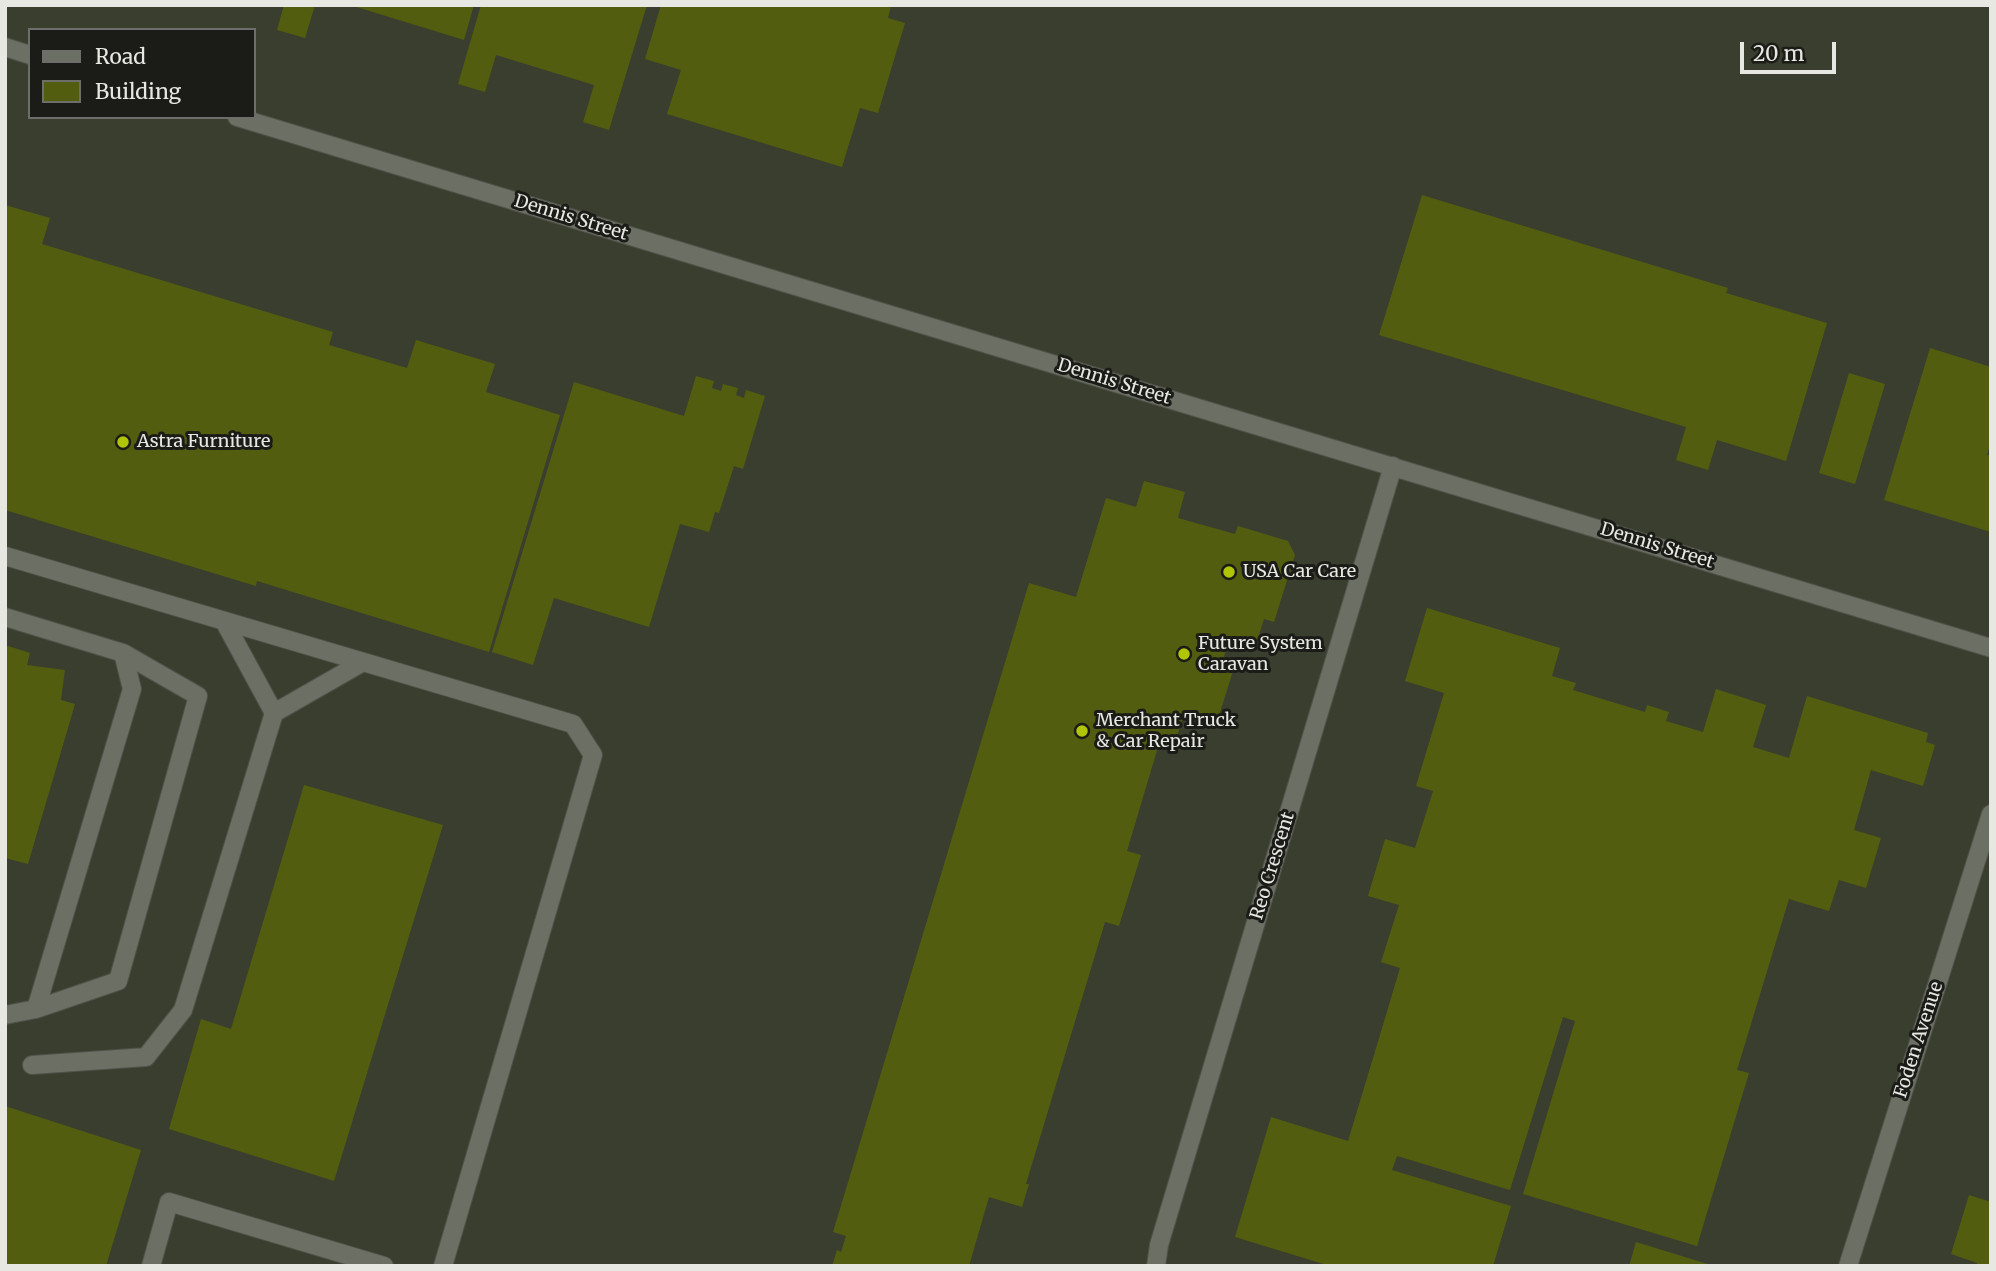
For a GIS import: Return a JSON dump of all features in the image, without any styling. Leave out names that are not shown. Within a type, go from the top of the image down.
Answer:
[{"type":"street","points":[[5,47],[28,54]]},
{"type":"street","name":"Dennis Street","points":[[244,119],[1991,648]]},
{"type":"street","name":"Reo Crescent","points":[[1156,1266],[1159,1245],[1393,466]]},
{"type":"street","points":[[5,556],[573,724],[593,755],[443,1266]]},
{"type":"street","points":[[5,617],[123,653],[198,696],[118,981],[36,1009],[5,1015]]},
{"type":"street","points":[[224,621],[274,713]]},
{"type":"street","points":[[36,1009],[132,689],[123,653]]},
{"type":"street","points":[[32,1065],[146,1057],[183,1010],[274,713],[363,662]]},
{"type":"street","name":"Foden Avenue","points":[[1847,1266],[1991,814]]},
{"type":"street","points":[[151,1266],[169,1202],[384,1266]]},
{"type":"shaded area","points":[[5,5],[1991,5],[1991,1266],[5,1266]]},
{"type":"building","points":[[284,5],[315,5],[305,38],[277,30]]},
{"type":"building","points":[[350,5],[474,5],[464,40]]},
{"type":"building","points":[[481,5],[647,5],[609,130],[583,122],[594,85],[496,55],[485,92],[458,84]]},
{"type":"building","points":[[661,5],[891,5],[888,18],[905,23],[878,113],[860,108],[842,167],[667,114],[681,70],[645,59]]},
{"type":"building","points":[[1422,195],[1728,288],[1726,293],[1827,323],[1786,461],[1717,440],[1708,470],[1676,460],[1686,427],[1379,335]]},
{"type":"building","points":[[5,205],[50,218],[42,244],[333,332],[329,345],[407,368],[416,340],[495,364],[486,392],[560,415],[489,652],[257,581],[256,586],[5,510]]},
{"type":"building","points":[[1930,348],[1991,367],[1991,442],[1987,455],[1991,456],[1991,532],[1884,500]]},
{"type":"building","points":[[1849,373],[1885,384],[1855,484],[1819,473]]},
{"type":"building","points":[[696,376],[714,381],[712,388],[721,391],[723,384],[738,388],[736,395],[744,398],[746,390],[765,396],[743,469],[734,466],[719,513],[715,512],[709,532],[680,524],[649,627],[554,598],[533,665],[492,652],[574,382],[684,416]]},
{"type":"building","points":[[1144,481],[1185,492],[1178,518],[1235,534],[1238,526],[1288,541],[1295,555],[1274,622],[1264,619],[1256,644],[1230,636],[1222,664],[1234,668],[1216,725],[1183,716],[1173,751],[1158,747],[1127,851],[1141,855],[1119,926],[1105,922],[1026,1184],[1029,1184],[1022,1207],[989,1197],[969,1266],[832,1266],[837,1250],[841,1252],[846,1236],[833,1232],[1029,583],[1076,597],[1106,498],[1136,507]]},
{"type":"building","points":[[1427,608],[1560,648],[1552,676],[1576,683],[1573,690],[1645,712],[1647,705],[1669,712],[1666,721],[1703,732],[1716,689],[1766,705],[1753,747],[1789,758],[1807,696],[1928,733],[1926,742],[1935,745],[1923,786],[1871,770],[1854,830],[1881,838],[1866,888],[1839,880],[1829,911],[1789,899],[1737,1070],[1749,1073],[1697,1246],[1523,1194],[1575,1021],[1563,1017],[1510,1190],[1397,1156],[1392,1170],[1511,1206],[1493,1266],[1330,1266],[1235,1237],[1271,1117],[1348,1141],[1400,968],[1381,962],[1399,905],[1368,896],[1385,839],[1415,848],[1433,791],[1416,786],[1444,693],[1405,681]]},
{"type":"building","points":[[5,645],[30,653],[27,665],[65,670],[61,700],[75,704],[28,864],[5,858]]},
{"type":"building","points":[[304,785],[443,825],[334,1181],[169,1129],[201,1019],[231,1029]]},
{"type":"building","points":[[5,1106],[141,1150],[106,1266],[5,1266]]},
{"type":"building","points":[[1969,1195],[1991,1202],[1991,1266],[1976,1266],[1977,1263],[1951,1254]]},
{"type":"building","points":[[1636,1242],[1711,1265],[1711,1266],[1629,1266]]},
{"type":"place","name":"Astra Furniture","points":[[123,442]]},
{"type":"place","name":"USA Car Care","points":[[1229,572]]},
{"type":"place","name":"Future System Caravan","points":[[1184,654]]},
{"type":"place","name":"Merchant Truck & Car Repair","points":[[1082,731]]}]
